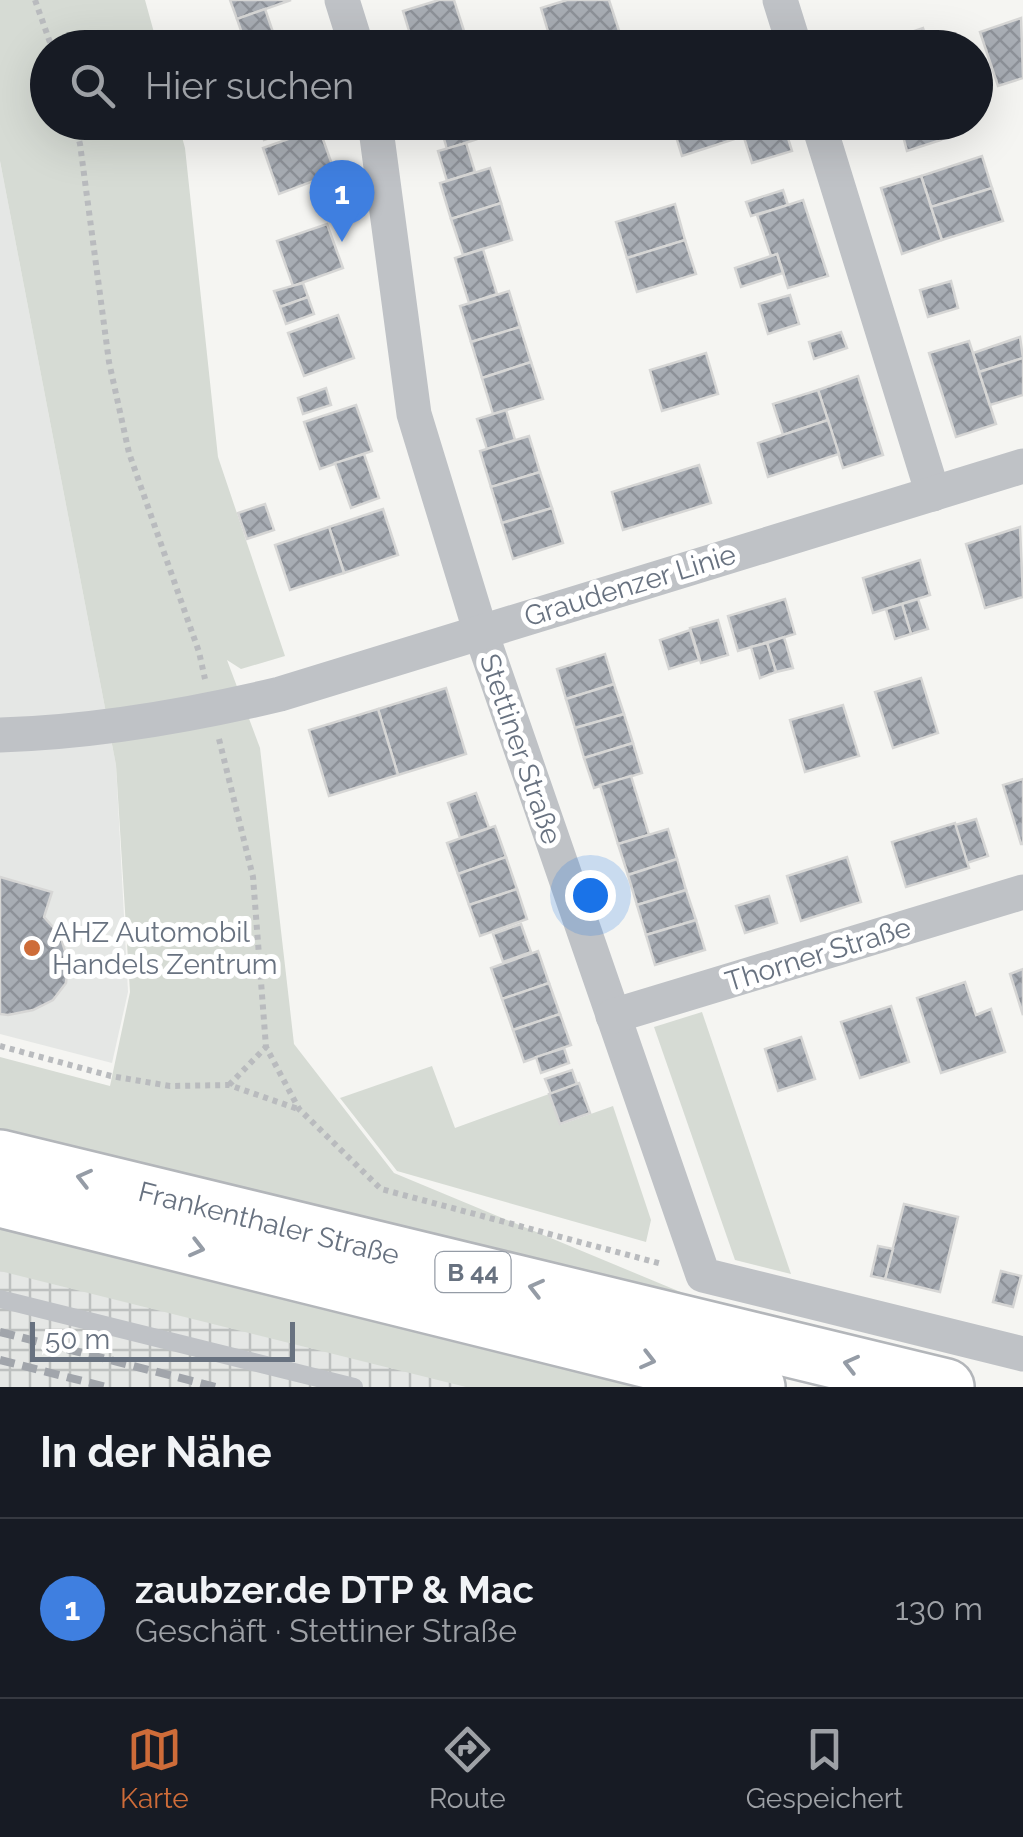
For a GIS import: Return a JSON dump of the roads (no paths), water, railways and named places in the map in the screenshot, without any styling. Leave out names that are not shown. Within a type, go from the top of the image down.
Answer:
[{"type":"main road","name":"Frankenthaler Straße","points":[[0,1158],[946,1387]]},
{"type":"main road","name":"Frankenthaler Straße","points":[[0,1199],[757,1387]]},
{"type":"street","points":[[342,0],[351,30]]},
{"type":"street","points":[[780,0],[789,30]]},
{"type":"street","name":"Stettiner Straße","points":[[377,140],[414,414],[480,630],[703,1275],[1023,1354]]},
{"type":"street","points":[[824,140],[933,494]]},
{"type":"street","name":"Graudenzer Linie","points":[[0,735],[68,733],[212,710],[280,694],[1023,466]]},
{"type":"street","name":"Thorner Straße","points":[[613,1016],[1023,892]]},
{"type":"lane","points":[[0,1299],[354,1387]]},
{"type":"railway","points":[[0,1332],[216,1387]]},
{"type":"railway","points":[[0,1360],[106,1387]]},
{"type":"place","name":"zaubzer.de DTP & Mac","points":[[342,242]]},
{"type":"place","name":"AHZ Automobil Handels Zentrum","points":[[32,948]]}]
